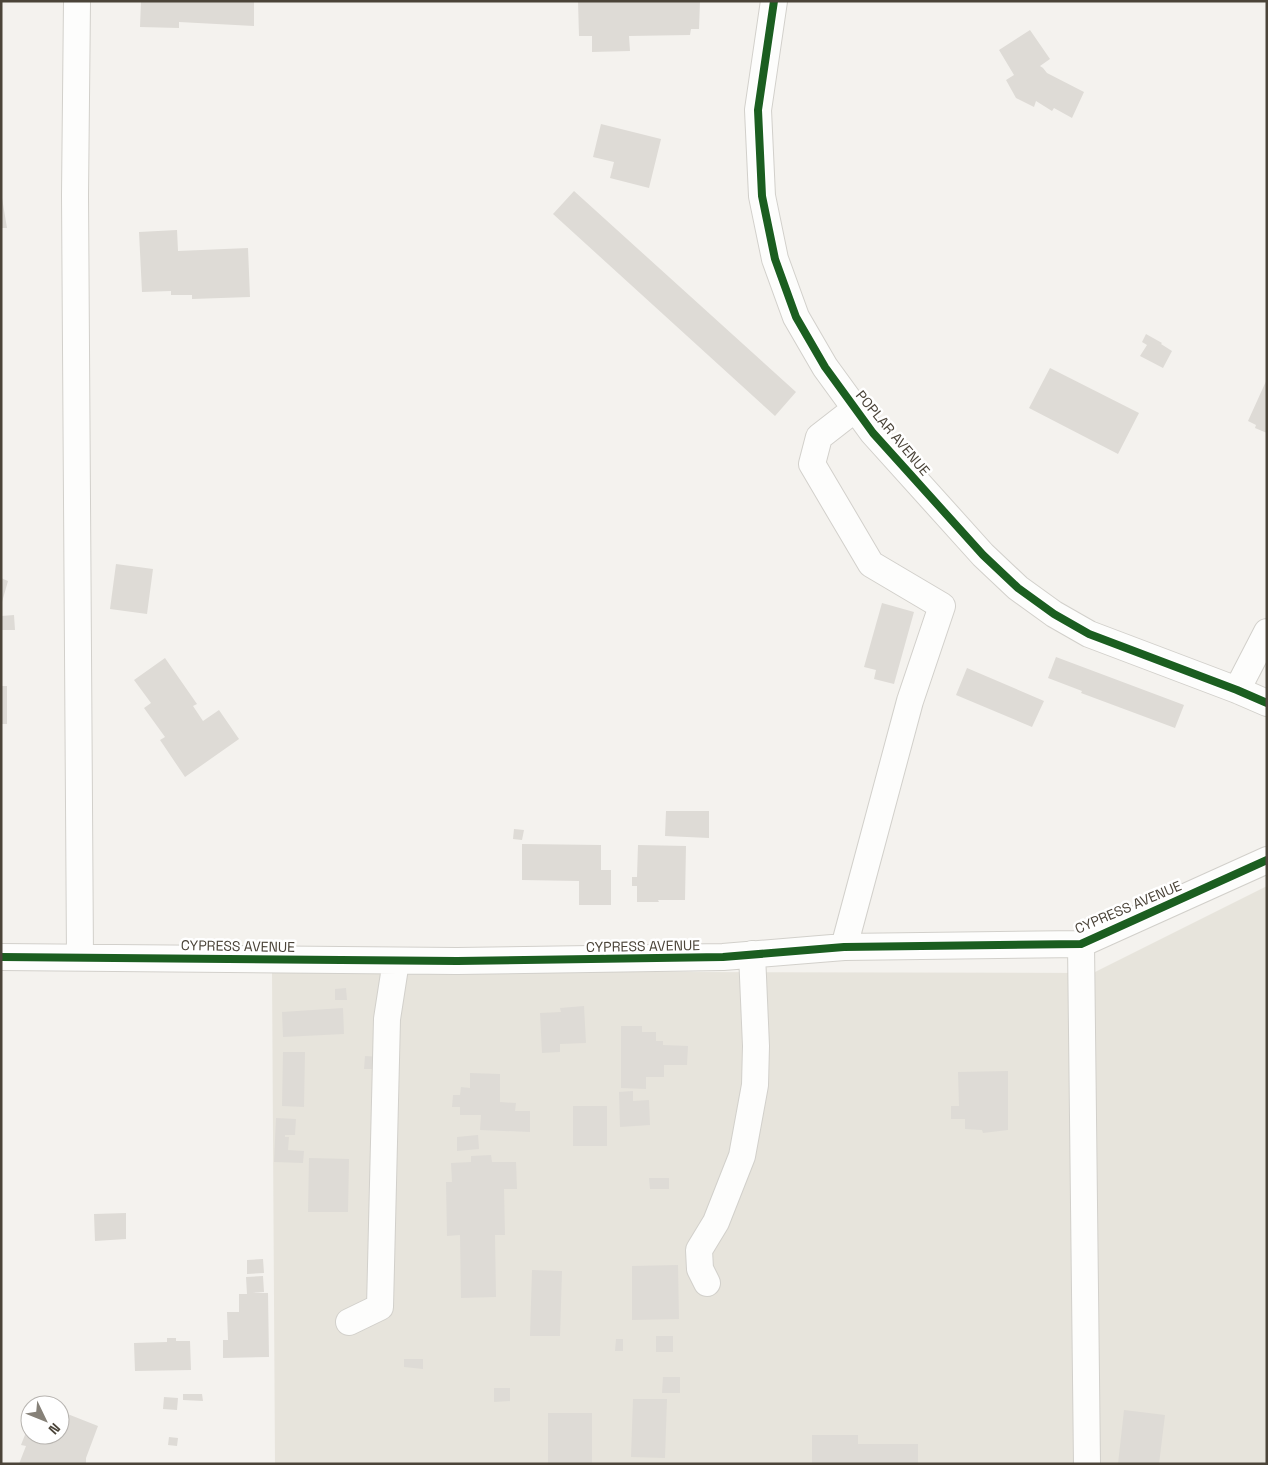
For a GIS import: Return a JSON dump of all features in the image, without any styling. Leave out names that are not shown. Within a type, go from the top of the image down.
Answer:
[{"type":"street","points":[[78,1],[76,205],[80,957]]},
{"type":"street","name":"POPLAR AVENUE","points":[[774,1],[758,110],[762,196],[773,250],[796,317],[825,367],[873,433],[984,555],[1025,593],[1054,614],[1088,634],[1258,694]]},
{"type":"street","points":[[844,947],[910,701],[942,606],[871,564],[812,464],[819,437],[855,409]]},
{"type":"street","points":[[1258,694],[1267,632]]},
{"type":"street","name":"CYPRESS AVENUE","points":[[1,957],[458,962],[714,957],[844,947],[1081,944],[1267,860]]},
{"type":"street","points":[[1081,944],[1087,1464]]},
{"type":"street","points":[[707,1284],[700,1269],[699,1250],[716,1222],[742,1156],[755,1086],[756,1046],[752,954]]},
{"type":"street","points":[[349,1322],[380,1308],[388,1019],[396,961]]},
{"type":"shaded area","points":[[1267,886],[1267,1464],[275,1464],[272,971],[1093,973]]},
{"type":"building","points":[[141,1],[254,1],[254,26],[179,22],[179,28],[140,27]]},
{"type":"building","points":[[578,1],[700,1],[699,29],[691,29],[690,35],[629,36],[630,51],[592,52],[592,36],[579,36]]},
{"type":"building","points":[[1030,30],[1050,59],[1040,66],[1047,73],[1084,92],[1072,118],[1054,108],[1052,111],[1036,101],[1034,107],[1016,98],[1006,80],[1014,75],[999,50]]},
{"type":"building","points":[[601,124],[661,139],[649,188],[610,178],[614,162],[593,157]]},
{"type":"building","points":[[574,191],[796,392],[775,416],[553,214]]},
{"type":"building","points":[[1,192],[7,228],[1,228]]},
{"type":"building","points":[[177,230],[178,251],[248,248],[250,297],[192,299],[192,295],[171,295],[171,291],[142,292],[139,232]]},
{"type":"building","points":[[1146,334],[1172,351],[1163,368],[1140,356],[1147,345],[1142,342]]},
{"type":"building","points":[[1050,368],[1139,413],[1118,454],[1029,408]]},
{"type":"building","points":[[1267,379],[1267,433],[1255,428],[1256,425],[1248,421]]},
{"type":"building","points":[[116,564],[153,569],[147,614],[110,609]]},
{"type":"building","points":[[1,578],[8,581],[2,602],[1,602]]},
{"type":"building","points":[[882,603],[914,612],[894,684],[874,679],[876,670],[864,667]]},
{"type":"building","points":[[14,615],[15,630],[1,630],[1,616]]},
{"type":"building","points":[[1056,657],[1184,705],[1175,728],[1081,693],[1082,691],[1048,678]]},
{"type":"building","points":[[165,658],[197,704],[193,706],[203,721],[219,710],[239,739],[185,777],[160,740],[165,737],[144,708],[151,703],[134,680]]},
{"type":"building","points":[[967,668],[1044,701],[1032,727],[956,695]]},
{"type":"building","points":[[1,686],[7,686],[7,724],[1,724]]},
{"type":"building","points":[[666,811],[709,811],[709,838],[665,836]]},
{"type":"building","points":[[514,829],[524,830],[522,840],[513,839]]},
{"type":"building","points":[[522,844],[601,845],[601,870],[611,870],[611,905],[579,905],[579,881],[522,880]]},
{"type":"building","points":[[638,845],[686,846],[685,900],[637,902],[637,886],[632,886],[632,877],[637,877]]},
{"type":"building","points":[[346,988],[347,1000],[335,1000],[335,989]]},
{"type":"building","points":[[584,1006],[586,1043],[560,1044],[560,1052],[542,1053],[540,1013],[561,1012],[560,1008]]},
{"type":"building","points":[[343,1008],[344,1034],[283,1037],[282,1012]]},
{"type":"building","points":[[621,1026],[642,1026],[642,1032],[656,1032],[656,1041],[663,1041],[663,1045],[688,1046],[687,1065],[664,1065],[664,1077],[646,1077],[646,1089],[621,1088]]},
{"type":"building","points":[[283,1052],[305,1052],[304,1107],[282,1106]]},
{"type":"building","points":[[365,1056],[381,1057],[380,1069],[364,1069]]},
{"type":"building","points":[[1008,1071],[1008,1130],[983,1133],[982,1130],[965,1129],[965,1119],[951,1119],[951,1106],[959,1106],[958,1072]]},
{"type":"building","points":[[470,1073],[500,1074],[500,1102],[516,1103],[515,1111],[530,1111],[530,1132],[480,1130],[481,1115],[460,1115],[460,1107],[452,1107],[453,1095],[460,1095],[461,1087],[470,1088]]},
{"type":"building","points":[[633,1091],[633,1101],[649,1100],[650,1125],[620,1127],[619,1092]]},
{"type":"building","points":[[573,1106],[607,1106],[607,1146],[573,1146]]},
{"type":"building","points":[[276,1118],[296,1119],[295,1135],[285,1135],[285,1137],[289,1137],[288,1150],[304,1151],[303,1163],[274,1162]]},
{"type":"building","points":[[478,1135],[479,1149],[457,1151],[457,1137]]},
{"type":"building","points":[[491,1155],[492,1162],[516,1162],[517,1189],[504,1189],[505,1235],[495,1235],[496,1297],[461,1298],[460,1235],[447,1236],[446,1182],[452,1182],[451,1163],[471,1162],[471,1156]]},
{"type":"building","points":[[309,1158],[349,1159],[348,1212],[308,1212]]},
{"type":"building","points":[[649,1178],[669,1178],[669,1189],[650,1189]]},
{"type":"building","points":[[126,1213],[126,1239],[95,1241],[94,1214]]},
{"type":"building","points":[[263,1259],[264,1273],[247,1274],[247,1260]]},
{"type":"building","points":[[678,1265],[679,1319],[632,1320],[632,1266]]},
{"type":"building","points":[[532,1270],[562,1271],[560,1336],[530,1336]]},
{"type":"building","points":[[263,1276],[264,1292],[252,1293],[268,1293],[269,1357],[223,1358],[223,1340],[228,1340],[227,1312],[239,1312],[239,1294],[247,1294],[246,1277]]},
{"type":"building","points":[[656,1336],[673,1336],[673,1352],[656,1352]]},
{"type":"building","points":[[167,1338],[176,1338],[176,1341],[190,1341],[191,1370],[135,1371],[134,1343],[167,1342]]},
{"type":"building","points":[[616,1339],[623,1339],[623,1351],[615,1351]]},
{"type":"building","points":[[404,1359],[423,1359],[423,1369],[404,1367]]},
{"type":"building","points":[[663,1377],[680,1377],[680,1393],[662,1393]]},
{"type":"building","points":[[494,1388],[510,1388],[510,1401],[494,1402]]},
{"type":"building","points":[[183,1394],[202,1394],[203,1401],[183,1400]]},
{"type":"building","points":[[164,1397],[178,1398],[177,1410],[163,1409]]},
{"type":"building","points":[[633,1399],[667,1399],[665,1458],[631,1457]]},
{"type":"building","points":[[1124,1410],[1165,1415],[1159,1464],[1118,1464]]},
{"type":"building","points":[[548,1413],[592,1413],[592,1464],[548,1464]]},
{"type":"building","points":[[70,1415],[98,1426],[86,1458],[86,1464],[19,1464],[26,1446],[21,1445],[70,1445]]},
{"type":"building","points":[[812,1435],[858,1435],[858,1444],[918,1444],[918,1464],[812,1464]]},
{"type":"building","points":[[169,1437],[178,1438],[177,1446],[168,1445]]},
{"type":"cycle path","points":[[774,1],[758,110],[762,196],[775,259],[796,317],[825,367],[873,433],[983,555],[1018,588],[1054,614],[1089,634],[1267,703]]},
{"type":"cycle path","points":[[1,957],[457,961],[723,957],[844,947],[1081,944],[1267,860]]}]
